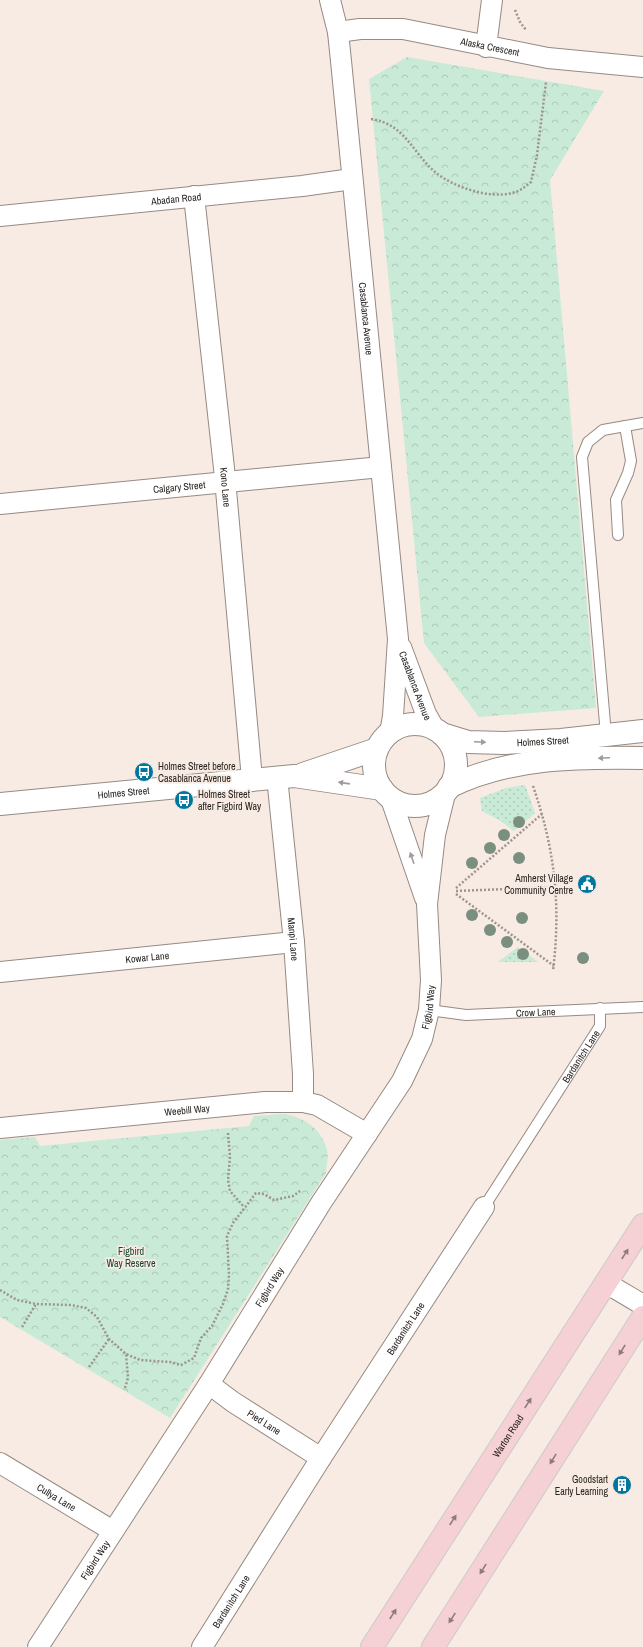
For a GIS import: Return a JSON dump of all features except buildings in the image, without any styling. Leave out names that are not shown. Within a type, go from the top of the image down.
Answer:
[{"type":"main road","name":"Holmes Street","points":[[286,777],[384,741],[398,728],[410,725],[429,726],[439,732],[468,742],[479,743],[561,740],[643,731]]},
{"type":"main road","points":[[439,732],[451,744],[456,758],[453,781],[447,790]]},
{"type":"main road","points":[[384,741],[374,759],[375,774],[387,794]]},
{"type":"main road","name":"Holmes Street","points":[[0,804],[252,779],[286,777],[387,794],[405,805],[418,806],[434,802],[447,790],[468,778],[508,766],[576,759],[643,758]]},
{"type":"main road","name":"Warton Road","points":[[372,1647],[643,1225]]},
{"type":"main road","points":[[433,1647],[643,1317]]},
{"type":"street","name":"Casablanca Avenue","points":[[330,0],[338,32],[398,639],[394,716],[384,741]]},
{"type":"street","points":[[486,47],[492,0]]},
{"type":"street","name":"Alaska Crescent","points":[[338,32],[360,29],[403,29],[486,47],[548,58],[643,67]]},
{"type":"street","name":"Abadan Road","points":[[0,216],[302,186],[352,179]]},
{"type":"street","name":"Kono Lane","points":[[194,196],[225,482],[252,779]]},
{"type":"street","name":"Calgary Street","points":[[0,504],[382,467]]},
{"type":"street","name":"Casablanca Avenue","points":[[398,639],[426,714],[439,732]]},
{"type":"street","name":"Manpi Lane","points":[[286,777],[294,942],[303,1074],[303,1102]]},
{"type":"street","name":"Figbird Way","points":[[38,1647],[209,1384],[321,1203],[402,1081],[412,1062],[422,1039],[429,1010],[431,980],[427,904],[435,835],[447,790]]},
{"type":"street","name":"Figbird Way","points":[[387,794],[427,904]]},
{"type":"street","name":"Kowar Lane","points":[[0,972],[294,942]]},
{"type":"street","name":"Weebill Way","points":[[0,1128],[265,1102],[303,1102],[317,1105],[367,1134]]},
{"type":"street","name":"Bardanitch Lane","points":[[202,1647],[321,1458],[484,1207]]},
{"type":"street","points":[[606,1283],[643,1305]]},
{"type":"street","name":"Pied Lane","points":[[209,1384],[233,1402],[321,1458]]},
{"type":"street","name":"Cullya Lane","points":[[0,1463],[113,1531]]},
{"type":"lane","points":[[606,735],[582,457],[588,442],[603,430],[643,423]]},
{"type":"lane","points":[[618,535],[616,500],[628,473],[631,461],[625,426]]},
{"type":"lane","name":"Crow Lane","points":[[429,1010],[466,1015],[643,1007]]},
{"type":"lane","name":"Bardanitch Lane","points":[[484,1207],[600,1026],[600,1008]]},
{"type":"path","points":[[514,8],[520,22],[528,32]]},
{"type":"path","points":[[364,118],[379,120],[395,127],[435,172],[448,180],[462,186],[489,193],[502,194],[513,192],[531,182],[537,155],[546,75]]},
{"type":"path","points":[[533,784],[551,848],[556,887],[557,935],[553,971]]},
{"type":"path","points":[[456,891],[542,814]]},
{"type":"path","points":[[456,891],[556,887]]},
{"type":"path","points":[[456,891],[554,966]]},
{"type":"path","points":[[228,1133],[230,1157],[228,1180],[230,1191],[244,1207]]},
{"type":"path","points":[[0,1290],[17,1300],[36,1304],[71,1305],[86,1308],[97,1317],[109,1339],[126,1354],[140,1360],[170,1362],[181,1365],[194,1358],[201,1338],[212,1326],[223,1304],[228,1290],[229,1275],[227,1236],[233,1223],[256,1193],[264,1194],[274,1200],[293,1196],[301,1190]]},
{"type":"path","points":[[22,1327],[36,1304]]},
{"type":"path","points":[[89,1367],[109,1339]]},
{"type":"path","points":[[125,1388],[128,1378],[126,1354]]},
{"type":"green space","points":[[407,57],[604,91],[550,180],[596,708],[479,717],[424,643],[369,79]]},
{"type":"green space","points":[[525,785],[535,813],[514,831],[501,821],[482,811],[480,798],[506,788]]},
{"type":"green space","points":[[518,947],[538,962],[498,962]]},
{"type":"green space","name":"Figbird Way Reserve","points":[[284,1114],[305,1121],[321,1136],[328,1153],[326,1173],[170,1418],[0,1317],[0,1140],[35,1137],[40,1146],[249,1126],[254,1116]]},
{"type":"place","name":"Holmes Street before Casablanca Avenue","points":[[144,772]]},
{"type":"place","name":"Holmes Street after Figbird Way","points":[[184,800]]},
{"type":"place","name":"Amherst Village Community Centre","points":[[587,884]]},
{"type":"place","name":"Goodstart Early Learning","points":[[622,1485]]}]
